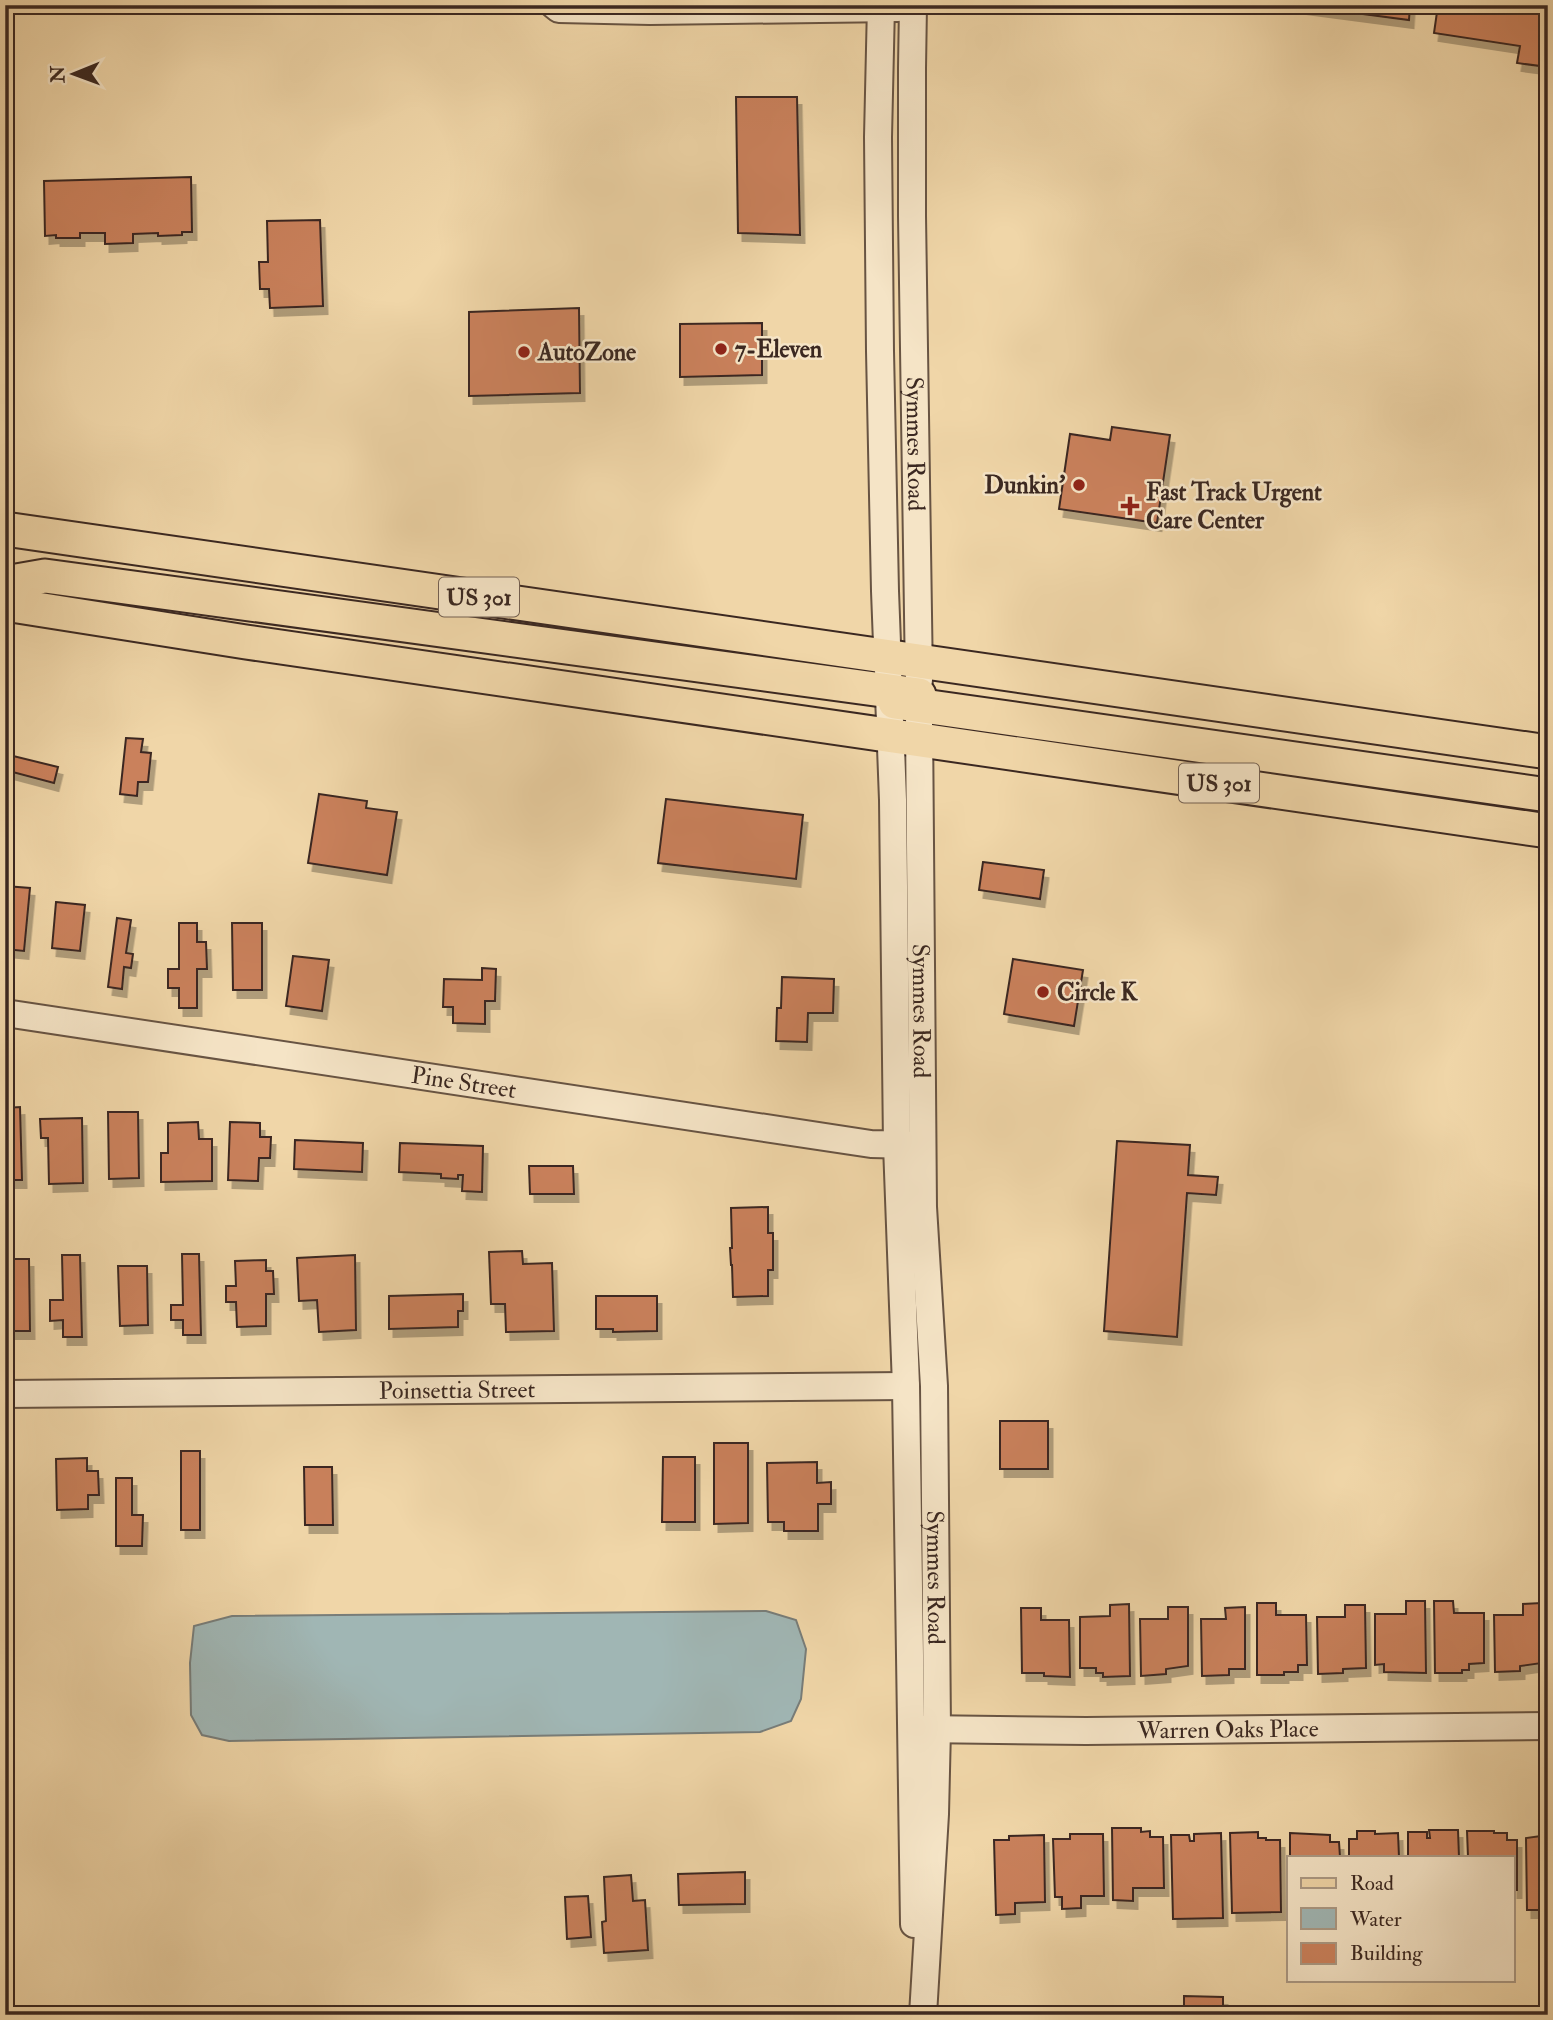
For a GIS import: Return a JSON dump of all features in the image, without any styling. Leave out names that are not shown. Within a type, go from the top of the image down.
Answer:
[{"type":"main road","name":"US 301","points":[[5,529],[1548,752]]},
{"type":"main road","points":[[5,547],[69,539]]},
{"type":"main road","points":[[5,583],[45,576],[904,698],[1548,795]]},
{"type":"main road","name":"US 301","points":[[5,604],[246,642],[1548,831]]},
{"type":"street","points":[[554,5],[559,9],[650,11],[913,6]]},
{"type":"street","name":"Symmes Road","points":[[881,6],[878,137],[880,351],[903,659]]},
{"type":"street","name":"Symmes Road","points":[[913,6],[903,659],[910,1145],[906,1386],[910,1729],[913,1900],[920,2015]]},
{"type":"street","name":"Pine Street","points":[[5,1013],[871,1144],[910,1145]]},
{"type":"street","name":"Symmes Road","points":[[910,1145],[923,1207],[934,1406],[937,1729],[934,1826],[920,2015]]},
{"type":"street","name":"Poinsettia Street","points":[[5,1394],[906,1386]]},
{"type":"street","name":"Warren Oaks Place","points":[[910,1729],[1086,1731],[1548,1726]]},
{"type":"water","points":[[766,1611],[796,1620],[806,1649],[801,1699],[791,1721],[760,1732],[229,1741],[202,1735],[191,1715],[190,1663],[194,1626],[232,1616]]},
{"type":"building","points":[[1294,5],[1410,5],[1409,20]]},
{"type":"building","points":[[1438,5],[1548,5],[1548,67],[1517,63],[1520,46],[1434,33]]},
{"type":"building","points":[[736,97],[797,97],[800,235],[738,233]]},
{"type":"building","points":[[191,177],[192,232],[158,236],[158,233],[133,234],[133,243],[105,244],[105,233],[80,233],[80,238],[45,236],[44,181]]},
{"type":"building","points":[[320,220],[323,306],[270,308],[269,289],[260,289],[259,262],[268,262],[267,221]]},
{"type":"building","name":"AutoZone","points":[[579,308],[580,393],[469,396],[469,312]]},
{"type":"building","name":"7-Eleven","points":[[762,323],[762,375],[680,377],[680,324]]},
{"type":"building","points":[[1112,427],[1170,435],[1157,523],[1059,509],[1070,434],[1110,440]]},
{"type":"building","points":[[126,738],[143,739],[141,752],[151,753],[148,782],[138,782],[137,796],[120,794]]},
{"type":"building","points":[[5,754],[58,767],[54,783],[5,770]]},
{"type":"building","points":[[319,794],[367,801],[366,808],[397,812],[387,875],[308,863]]},
{"type":"building","points":[[666,799],[803,815],[796,879],[658,863]]},
{"type":"building","points":[[983,862],[1044,870],[1040,899],[979,890]]},
{"type":"building","points":[[5,886],[30,888],[24,951],[5,949]]},
{"type":"building","points":[[56,902],[85,905],[80,951],[52,948]]},
{"type":"building","points":[[117,918],[131,920],[126,953],[133,954],[131,968],[124,967],[122,989],[108,987]]},
{"type":"building","points":[[179,923],[197,923],[197,942],[206,942],[207,969],[197,969],[197,1008],[179,1008],[179,988],[168,988],[168,969],[179,969]]},
{"type":"building","points":[[232,923],[262,923],[262,990],[233,990]]},
{"type":"building","points":[[293,956],[329,960],[322,1011],[286,1006]]},
{"type":"building","name":"Circle K","points":[[1013,959],[1083,970],[1074,1026],[1004,1014]]},
{"type":"building","points":[[482,968],[496,969],[495,1001],[485,1001],[485,1024],[453,1023],[453,1007],[443,1007],[444,979],[482,980]]},
{"type":"building","points":[[782,977],[834,979],[833,1013],[808,1013],[807,1042],[776,1041]]},
{"type":"building","points":[[20,1107],[22,1180],[5,1180],[5,1108]]},
{"type":"building","points":[[108,1112],[138,1112],[139,1178],[109,1179]]},
{"type":"building","points":[[82,1118],[83,1183],[49,1184],[48,1138],[41,1138],[40,1119]]},
{"type":"building","points":[[198,1122],[199,1139],[212,1139],[212,1181],[161,1182],[161,1153],[168,1153],[168,1123]]},
{"type":"building","points":[[230,1122],[260,1123],[260,1137],[271,1137],[270,1158],[259,1158],[258,1181],[228,1180]]},
{"type":"building","points":[[295,1140],[363,1143],[362,1172],[294,1169]]},
{"type":"building","points":[[1117,1141],[1190,1145],[1188,1175],[1218,1177],[1216,1195],[1187,1193],[1177,1337],[1104,1331]]},
{"type":"building","points":[[400,1143],[483,1146],[482,1192],[462,1191],[463,1175],[458,1175],[458,1179],[441,1178],[441,1174],[399,1172]]},
{"type":"building","points":[[529,1166],[573,1166],[574,1194],[530,1194]]},
{"type":"building","points":[[768,1207],[768,1233],[773,1233],[773,1270],[768,1270],[768,1296],[733,1297],[731,1208]]},
{"type":"building","points":[[522,1251],[523,1264],[552,1263],[554,1331],[506,1332],[505,1304],[491,1304],[489,1252]]},
{"type":"building","points":[[182,1254],[199,1254],[201,1335],[183,1335],[183,1320],[171,1320],[171,1305],[183,1305]]},
{"type":"building","points":[[62,1255],[80,1255],[82,1337],[63,1337],[63,1320],[50,1321],[50,1300],[63,1300]]},
{"type":"building","points":[[355,1255],[356,1330],[319,1332],[317,1300],[299,1301],[297,1258]]},
{"type":"building","points":[[5,1259],[29,1259],[30,1331],[5,1331]]},
{"type":"building","points":[[266,1260],[266,1271],[273,1271],[274,1294],[266,1294],[266,1326],[237,1327],[236,1302],[226,1302],[226,1286],[236,1286],[235,1261]]},
{"type":"building","points":[[118,1266],[147,1266],[148,1325],[120,1326]]},
{"type":"building","points":[[463,1294],[463,1311],[458,1311],[458,1327],[389,1329],[389,1296]]},
{"type":"building","points":[[596,1296],[657,1296],[657,1331],[613,1332],[613,1329],[596,1329]]},
{"type":"building","points":[[1000,1421],[1048,1421],[1048,1469],[1000,1469]]},
{"type":"building","points":[[714,1443],[748,1443],[748,1523],[714,1524]]},
{"type":"building","points":[[181,1451],[200,1451],[200,1530],[181,1530]]},
{"type":"building","points":[[663,1457],[695,1457],[695,1522],[662,1522]]},
{"type":"building","points":[[87,1458],[87,1471],[98,1471],[99,1495],[88,1495],[88,1509],[57,1510],[56,1459]]},
{"type":"building","points":[[817,1462],[817,1483],[831,1482],[831,1504],[818,1504],[818,1531],[784,1531],[784,1522],[768,1522],[767,1463]]},
{"type":"building","points":[[304,1467],[332,1467],[333,1525],[305,1525]]},
{"type":"building","points":[[116,1478],[132,1478],[132,1515],[143,1515],[142,1546],[116,1546]]},
{"type":"building","points":[[1406,1601],[1425,1601],[1426,1673],[1384,1672],[1384,1664],[1375,1665],[1375,1614],[1406,1614]]},
{"type":"building","points":[[1434,1601],[1453,1601],[1454,1613],[1484,1613],[1484,1663],[1469,1664],[1469,1670],[1462,1670],[1462,1673],[1435,1673]]},
{"type":"building","points":[[1257,1603],[1276,1603],[1276,1615],[1306,1615],[1307,1665],[1298,1665],[1298,1672],[1257,1675]]},
{"type":"building","points":[[1541,1603],[1542,1663],[1520,1666],[1520,1671],[1495,1672],[1494,1615],[1523,1615],[1523,1604]]},
{"type":"building","points":[[1129,1604],[1130,1676],[1103,1677],[1103,1673],[1096,1673],[1096,1668],[1080,1668],[1080,1617],[1110,1616],[1110,1605]]},
{"type":"building","points":[[1345,1605],[1365,1605],[1366,1668],[1343,1669],[1343,1673],[1318,1674],[1317,1617],[1345,1617]]},
{"type":"building","points":[[1168,1607],[1188,1607],[1188,1666],[1166,1669],[1166,1674],[1141,1676],[1140,1619],[1168,1619]]},
{"type":"building","points":[[1245,1607],[1245,1669],[1229,1669],[1229,1675],[1202,1676],[1201,1619],[1226,1619],[1225,1608]]},
{"type":"building","points":[[1021,1608],[1041,1608],[1041,1620],[1069,1620],[1070,1677],[1022,1673]]},
{"type":"building","points":[[1112,1828],[1141,1828],[1141,1832],[1150,1831],[1150,1837],[1163,1837],[1164,1888],[1133,1888],[1133,1901],[1113,1900]]},
{"type":"building","points":[[1429,1830],[1458,1830],[1459,1856],[1408,1856],[1408,1832],[1427,1832],[1427,1838],[1430,1838]]},
{"type":"building","points":[[1357,1831],[1375,1831],[1375,1834],[1398,1833],[1399,1856],[1349,1856],[1349,1839],[1357,1839]]},
{"type":"building","points":[[1467,1831],[1507,1833],[1507,1840],[1517,1840],[1517,1890],[1514,1890],[1514,1856],[1468,1856]]},
{"type":"building","points":[[1258,1832],[1258,1838],[1280,1840],[1281,1912],[1232,1913],[1230,1833]]},
{"type":"building","points":[[1221,1833],[1223,1918],[1173,1919],[1171,1835],[1189,1835],[1190,1841],[1194,1841],[1194,1834]]},
{"type":"building","points":[[1290,1833],[1330,1835],[1330,1842],[1339,1842],[1340,1856],[1290,1856]]},
{"type":"building","points":[[1070,1834],[1103,1834],[1104,1896],[1081,1896],[1081,1908],[1062,1909],[1062,1897],[1055,1897],[1053,1839],[1070,1839]]},
{"type":"building","points":[[1044,1835],[1045,1902],[1015,1903],[1015,1914],[996,1915],[994,1840],[1009,1840],[1009,1836]]},
{"type":"building","points":[[1548,1836],[1548,1910],[1527,1910],[1526,1838]]},
{"type":"building","points":[[745,1872],[745,1904],[679,1905],[678,1874]]},
{"type":"building","points":[[631,1875],[633,1901],[645,1900],[648,1950],[604,1953],[604,1877]]},
{"type":"building","points":[[588,1896],[591,1937],[567,1939],[565,1897]]},
{"type":"building","points":[[1184,1996],[1223,1997],[1223,2015],[1184,2015]]},
{"type":"building","points":[[1523,2009],[1547,2009],[1547,2015],[1523,2015]]},
{"type":"place","name":"7-Eleven","points":[[721,349]]},
{"type":"place","name":"AutoZone","points":[[524,352]]},
{"type":"place","name":"Dunkin'","points":[[1079,485]]},
{"type":"place","name":"Fast Track Urgent Care Center","points":[[1130,506]]},
{"type":"place","name":"Circle K","points":[[1043,992]]}]
